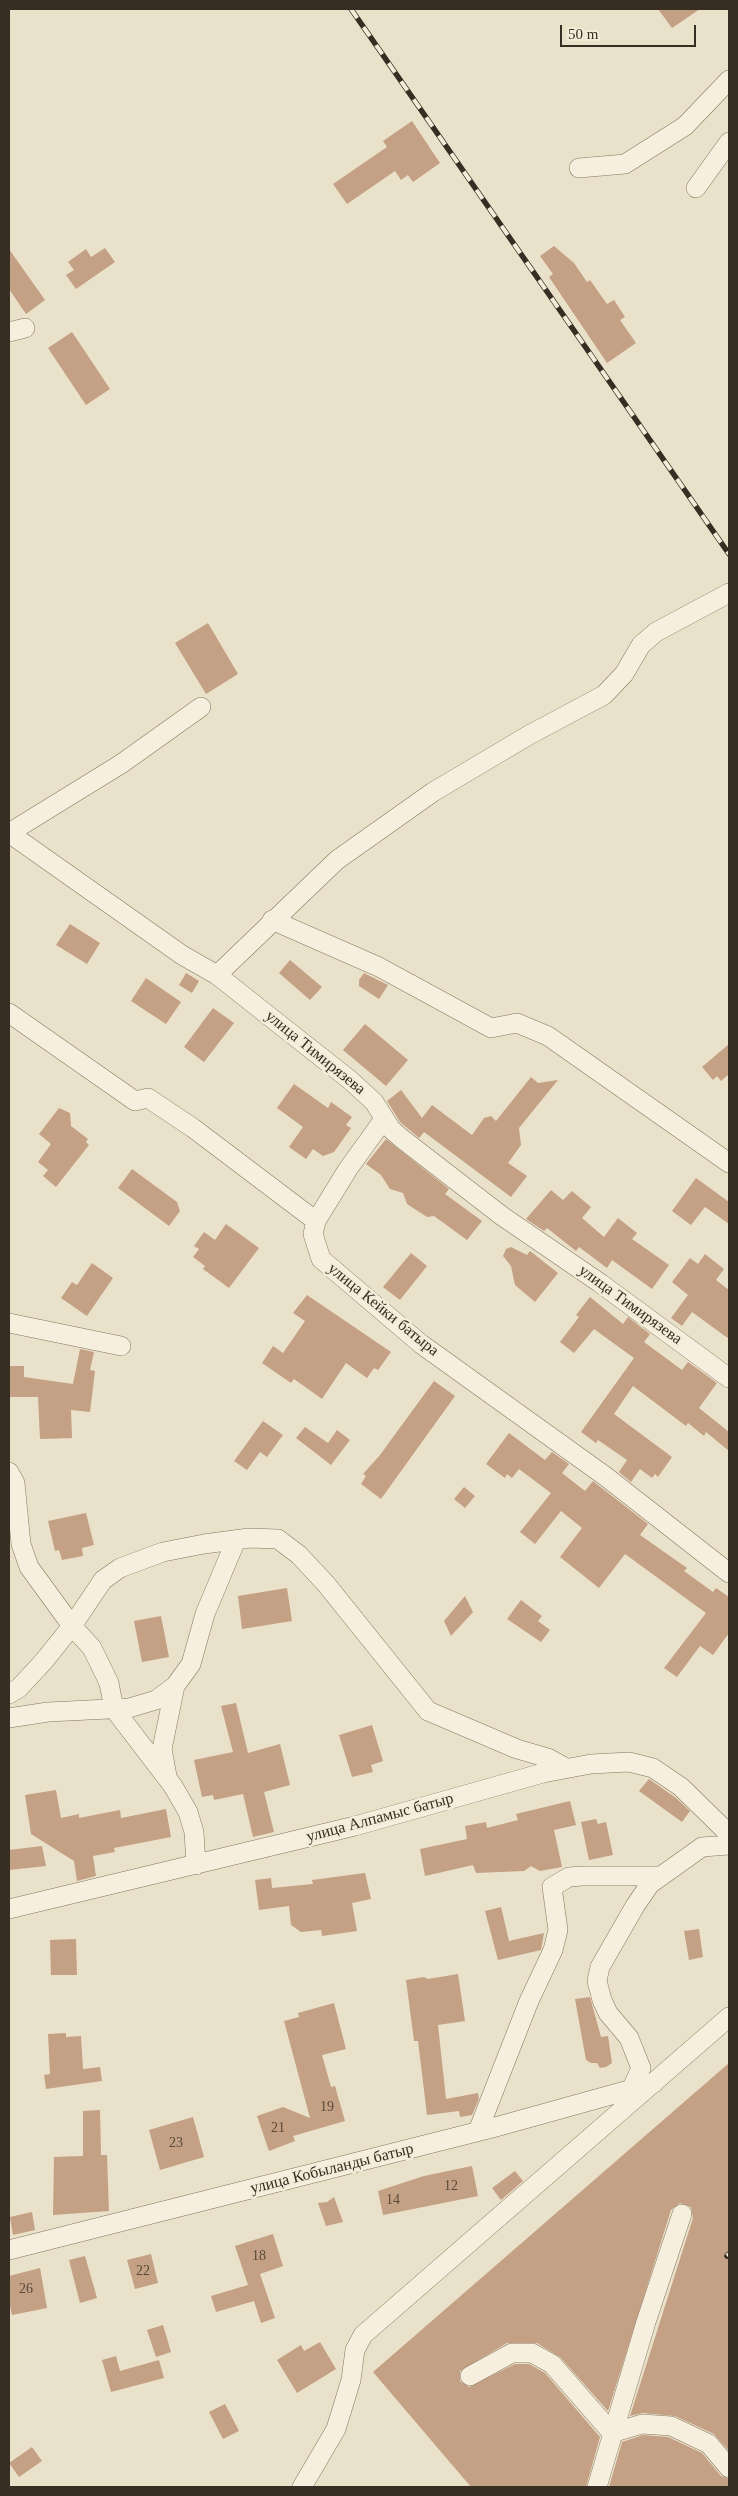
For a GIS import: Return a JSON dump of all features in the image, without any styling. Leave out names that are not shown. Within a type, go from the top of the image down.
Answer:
[{"type":"street","points":[[579,168],[626,164],[684,126],[729,80]]},
{"type":"street","points":[[696,188],[729,142]]},
{"type":"street","points":[[217,975],[272,920],[337,860],[433,792],[529,735],[604,694],[624,674],[641,645],[656,632],[729,593]]},
{"type":"street","points":[[9,833],[121,764],[201,707]]},
{"type":"street","name":"улица Тимирязева","points":[[9,833],[182,955],[217,975],[350,1080],[374,1102],[384,1119],[401,1138],[502,1216],[600,1283],[729,1378]]},
{"type":"street","points":[[272,920],[378,967],[490,1028],[517,1023],[548,1036],[729,1163]]},
{"type":"street","points":[[9,1013],[135,1101],[148,1098],[193,1128],[316,1221],[348,1169],[384,1119]]},
{"type":"street","name":"улица Кейки батыра","points":[[316,1221],[312,1234],[321,1259],[365,1298],[421,1344],[605,1476],[729,1573]]},
{"type":"street","points":[[9,1324],[121,1346]]},
{"type":"street","points":[[9,1472],[15,1483],[21,1544],[29,1567],[72,1626],[92,1648],[109,1683],[114,1709],[167,1778],[188,1812],[194,1832],[196,1865]]},
{"type":"street","points":[[9,1694],[19,1688],[72,1626],[103,1580],[120,1568],[163,1552],[249,1538],[278,1540],[299,1555],[356,1620],[428,1711],[517,1749],[548,1758],[566,1768]]},
{"type":"street","points":[[9,1718],[48,1712],[129,1708],[156,1700],[175,1686],[191,1664],[205,1614],[236,1540]]},
{"type":"street","points":[[167,1778],[162,1749],[166,1718],[175,1686]]},
{"type":"street","name":"улица Алпамыс батыр","points":[[9,1909],[355,1826],[566,1768],[591,1764],[629,1762],[653,1768],[681,1787],[729,1834]]},
{"type":"street","points":[[632,2088],[641,2068],[630,2038],[608,2013],[602,2000],[597,1981],[600,1968],[635,1906],[650,1884],[702,1847],[729,1845]]},
{"type":"street","points":[[478,2131],[529,2001],[553,1950],[558,1930],[552,1887],[569,1877],[661,1876]]},
{"type":"street","points":[[302,2487],[336,2429],[351,2380],[355,2350],[363,2335],[729,2017]]},
{"type":"street","name":"улица Кобыланды батыр","points":[[9,2250],[478,2131],[654,2083]]},
{"type":"street","points":[[597,2487],[612,2433],[682,2214]]},
{"type":"street","points":[[470,2376],[512,2353],[532,2353],[552,2364],[612,2433]]},
{"type":"street","points":[[612,2433],[642,2424],[671,2426],[709,2444],[729,2468]]},
{"type":"building","points":[[658,9],[700,9],[672,28]]},
{"type":"building","points":[[412,121],[440,163],[413,182],[408,175],[401,180],[395,171],[347,204],[333,184],[387,147],[383,141]]},
{"type":"building","points":[[554,246],[574,263],[587,282],[590,280],[607,304],[614,300],[625,317],[620,320],[636,343],[607,363],[549,277],[553,274],[540,256]]},
{"type":"building","points":[[105,248],[115,262],[76,289],[66,275],[74,270],[68,262],[86,249],[91,257]]},
{"type":"building","points":[[9,249],[45,300],[26,314],[9,289]]},
{"type":"building","points":[[72,332],[110,389],[86,405],[48,348]]},
{"type":"building","points":[[208,623],[238,674],[206,694],[175,643]]},
{"type":"building","points":[[70,924],[100,943],[87,964],[56,945]]},
{"type":"building","points":[[290,960],[322,987],[310,1000],[279,973]]},
{"type":"building","points":[[186,973],[199,981],[192,993],[179,985]]},
{"type":"building","points":[[364,973],[388,985],[379,999],[359,986],[359,980]]},
{"type":"building","points":[[146,978],[181,1002],[166,1024],[131,1001]]},
{"type":"building","points":[[213,1008],[234,1023],[204,1062],[184,1047]]},
{"type":"building","points":[[365,1024],[408,1060],[386,1086],[343,1050]]},
{"type":"building","points":[[729,1044],[729,1074],[721,1081],[717,1076],[713,1080],[702,1067]]},
{"type":"building","points":[[531,1077],[538,1083],[558,1080],[519,1128],[521,1145],[508,1163],[527,1176],[511,1197],[424,1132],[419,1138],[400,1122],[387,1101],[401,1090],[422,1118],[432,1105],[472,1135],[484,1118],[491,1116],[496,1121]]},
{"type":"building","points":[[294,1084],[328,1108],[331,1102],[352,1117],[346,1125],[351,1128],[334,1152],[323,1156],[313,1149],[306,1159],[289,1147],[303,1127],[277,1108]]},
{"type":"building","points":[[59,1108],[70,1113],[71,1126],[88,1139],[86,1142],[89,1145],[56,1187],[43,1176],[48,1170],[38,1162],[51,1144],[39,1134]]},
{"type":"building","points":[[386,1139],[449,1189],[445,1194],[482,1221],[467,1240],[434,1216],[427,1217],[407,1204],[403,1193],[390,1189],[381,1175],[366,1164]]},
{"type":"building","points":[[132,1169],[177,1202],[180,1211],[169,1226],[118,1188]]},
{"type":"building","points":[[696,1178],[729,1202],[729,1224],[705,1207],[691,1225],[672,1211]]},
{"type":"building","points":[[551,1190],[563,1200],[572,1191],[591,1207],[582,1218],[604,1237],[618,1218],[637,1233],[632,1239],[669,1265],[652,1289],[612,1260],[607,1268],[579,1247],[576,1251],[547,1228],[544,1231],[526,1219]]},
{"type":"building","points":[[226,1224],[259,1248],[229,1288],[203,1269],[205,1266],[193,1257],[199,1249],[194,1246],[204,1232],[215,1240]]},
{"type":"building","points":[[511,1247],[527,1255],[530,1251],[558,1273],[535,1302],[515,1285],[511,1266],[503,1256],[506,1249]]},
{"type":"building","points":[[411,1253],[427,1266],[400,1300],[383,1287]]},
{"type":"building","points":[[705,1254],[724,1269],[716,1280],[729,1290],[729,1339],[692,1312],[682,1326],[671,1318],[688,1295],[672,1282],[690,1258],[698,1264]]},
{"type":"building","points":[[92,1263],[113,1278],[87,1316],[61,1298],[72,1282],[77,1285]]},
{"type":"building","points":[[307,1295],[391,1352],[378,1370],[374,1368],[367,1378],[346,1363],[322,1399],[294,1379],[291,1383],[262,1363],[273,1346],[283,1353],[305,1321],[293,1313]]},
{"type":"building","points":[[590,1297],[623,1324],[628,1317],[650,1334],[644,1342],[682,1370],[688,1362],[717,1383],[699,1408],[729,1432],[729,1451],[706,1432],[704,1436],[688,1423],[686,1426],[633,1386],[614,1414],[672,1457],[658,1477],[655,1474],[652,1478],[640,1469],[631,1482],[619,1472],[627,1460],[598,1440],[596,1443],[581,1432],[634,1358],[594,1329],[574,1353],[560,1342],[579,1317],[576,1315]]},
{"type":"building","points":[[80,1349],[94,1352],[90,1370],[95,1371],[90,1412],[71,1410],[72,1438],[40,1439],[38,1397],[9,1397],[9,1366],[24,1366],[24,1377],[73,1384]]},
{"type":"building","points":[[434,1381],[455,1396],[381,1499],[361,1484],[366,1476],[363,1474],[380,1455]]},
{"type":"building","points":[[263,1421],[283,1435],[267,1457],[260,1452],[247,1470],[234,1461]]},
{"type":"building","points":[[305,1427],[328,1443],[337,1430],[350,1440],[331,1465],[296,1438]]},
{"type":"building","points":[[509,1433],[545,1460],[552,1452],[569,1464],[562,1473],[585,1491],[593,1481],[648,1524],[640,1535],[687,1568],[684,1571],[713,1592],[716,1588],[729,1597],[729,1633],[713,1655],[700,1646],[677,1677],[664,1668],[706,1613],[625,1554],[599,1588],[560,1557],[582,1528],[561,1511],[535,1544],[520,1532],[551,1493],[519,1469],[512,1478],[507,1474],[505,1478],[486,1464]]},
{"type":"building","points":[[464,1487],[475,1496],[465,1508],[454,1499]]},
{"type":"building","points":[[86,1513],[94,1545],[82,1548],[83,1556],[62,1560],[59,1550],[55,1551],[48,1521]]},
{"type":"building","points":[[287,1588],[292,1621],[242,1629],[238,1596]]},
{"type":"building","points":[[465,1596],[473,1612],[451,1636],[444,1621]]},
{"type":"building","points":[[521,1600],[542,1616],[538,1621],[550,1630],[541,1642],[507,1619]]},
{"type":"building","points":[[161,1616],[169,1657],[142,1662],[134,1621]]},
{"type":"building","points":[[236,1703],[248,1753],[280,1744],[290,1785],[264,1792],[274,1832],[253,1837],[243,1794],[214,1800],[213,1795],[202,1797],[194,1760],[233,1752],[221,1706]]},
{"type":"building","points":[[372,1725],[383,1761],[371,1765],[373,1772],[352,1777],[339,1735]]},
{"type":"building","points":[[649,1779],[676,1798],[690,1811],[682,1822],[639,1791]]},
{"type":"building","points":[[56,1790],[61,1818],[79,1814],[79,1818],[120,1810],[121,1818],[166,1809],[171,1837],[114,1848],[115,1852],[93,1856],[96,1876],[77,1881],[74,1861],[31,1834],[25,1795]]},
{"type":"building","points":[[570,1801],[576,1825],[554,1830],[562,1867],[540,1871],[531,1866],[524,1871],[476,1873],[473,1865],[425,1876],[420,1849],[467,1839],[465,1826],[486,1822],[487,1828],[518,1820],[516,1814]]},
{"type":"building","points":[[596,1819],[598,1824],[606,1822],[613,1855],[589,1860],[581,1822]]},
{"type":"building","points":[[42,1846],[46,1866],[9,1870],[9,1850]]},
{"type":"building","points":[[365,1873],[371,1899],[352,1903],[357,1931],[322,1936],[321,1930],[301,1932],[291,1925],[289,1906],[259,1910],[255,1880],[271,1878],[272,1888],[313,1884],[312,1880]]},
{"type":"building","points":[[501,1907],[509,1941],[544,1933],[541,1950],[498,1960],[485,1911]]},
{"type":"building","points":[[699,1929],[703,1957],[689,1960],[684,1931]]},
{"type":"building","points":[[76,1939],[77,1975],[51,1975],[50,1940]]},
{"type":"building","points":[[458,1974],[465,2021],[438,2025],[446,2099],[478,2093],[479,2099],[472,2115],[460,2117],[459,2111],[427,2115],[418,2041],[414,2041],[406,1980],[424,1977],[428,1979]]},
{"type":"building","points":[[590,1997],[601,2037],[608,2036],[612,2063],[606,2067],[600,2068],[597,2063],[591,2063],[586,2060],[575,1999]]},
{"type":"building","points":[[334,2003],[346,2049],[322,2055],[331,2087],[335,2086],[345,2121],[293,2136],[295,2141],[269,2151],[257,2116],[283,2107],[310,2118],[284,2021],[299,2017],[298,2013]]},
{"type":"building","points":[[66,2033],[66,2037],[81,2036],[83,2069],[100,2067],[102,2081],[46,2089],[44,2075],[50,2074],[48,2034]]},
{"type":"building","points":[[729,2063],[729,2451],[714,2434],[675,2416],[643,2413],[630,2416],[693,2218],[691,2207],[680,2203],[671,2210],[608,2411],[560,2357],[537,2343],[507,2343],[460,2371],[460,2381],[469,2387],[515,2364],[529,2364],[545,2373],[600,2437],[586,2487],[471,2487],[373,2372]]},
{"type":"building","points":[[100,2110],[101,2155],[107,2155],[109,2211],[53,2215],[54,2157],[83,2156],[83,2111]]},
{"type":"building","points":[[193,2117],[204,2157],[160,2170],[149,2130]]},
{"type":"building","points":[[472,2166],[478,2196],[383,2215],[378,2191],[424,2176]]},
{"type":"building","points":[[515,2171],[523,2181],[501,2200],[492,2188]]},
{"type":"building","points":[[334,2197],[343,2222],[326,2226],[318,2203],[327,2202]]},
{"type":"building","points":[[32,2212],[35,2230],[13,2235],[10,2217]]},
{"type":"building","points":[[273,2234],[283,2266],[260,2274],[275,2318],[261,2323],[254,2301],[216,2312],[211,2296],[248,2285],[235,2246]]},
{"type":"building","points":[[151,2254],[158,2283],[135,2289],[127,2260]]},
{"type":"building","points":[[85,2256],[97,2298],[80,2303],[69,2260]]},
{"type":"building","points":[[40,2268],[47,2308],[12,2315],[9,2302],[9,2276]]},
{"type":"building","points":[[163,2325],[171,2352],[156,2357],[147,2330]]},
{"type":"building","points":[[320,2342],[336,2369],[297,2393],[277,2360],[301,2345],[304,2351]]},
{"type":"building","points":[[116,2356],[120,2371],[159,2360],[164,2378],[111,2392],[102,2360]]},
{"type":"building","points":[[225,2404],[239,2431],[223,2439],[209,2412]]},
{"type":"building","points":[[643,2435],[668,2437],[702,2453],[721,2476],[729,2479],[729,2487],[609,2487],[622,2442]]},
{"type":"building","points":[[32,2447],[42,2461],[19,2477],[9,2463]]},
{"type":"railway","points":[[351,9],[729,554]]}]
